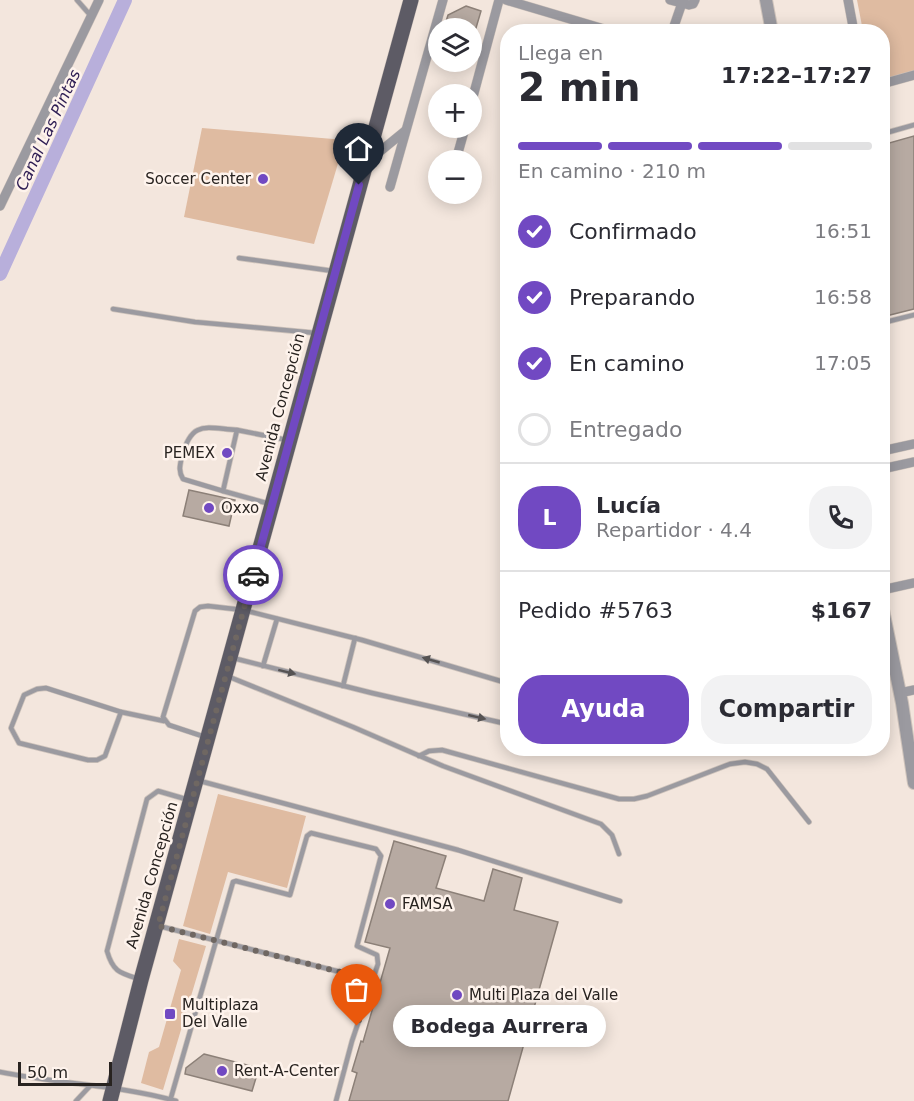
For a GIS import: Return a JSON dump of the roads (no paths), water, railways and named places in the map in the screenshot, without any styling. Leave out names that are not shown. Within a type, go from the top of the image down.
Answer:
[{"type":"main road","name":"Avenida Concepción","points":[[112,1095],[141,980],[158,926],[411,0]]},
{"type":"street","points":[[0,206],[99,0]]},
{"type":"street","points":[[390,187],[442,4],[452,0]]},
{"type":"street","points":[[476,84],[499,0]]},
{"type":"street","points":[[506,0],[540,5],[589,24]]},
{"type":"street","points":[[670,0],[689,5],[695,0]]},
{"type":"street","points":[[766,0],[770,24]]},
{"type":"street","points":[[848,0],[852,24]]},
{"type":"street","points":[[675,24],[682,3]]},
{"type":"street","points":[[575,24],[576,20]]},
{"type":"street","points":[[890,82],[914,75]]},
{"type":"street","points":[[365,163],[406,130]]},
{"type":"street","points":[[890,449],[914,444]]},
{"type":"street","points":[[890,467],[914,462]]},
{"type":"street","points":[[890,588],[914,583]]},
{"type":"street","points":[[890,644],[900,693],[909,711],[914,783]]},
{"type":"street","points":[[900,693],[914,690]]},
{"type":"lane","points":[[77,0],[91,16]]},
{"type":"lane","points":[[890,132],[914,125]]},
{"type":"lane","points":[[239,258],[336,272]]},
{"type":"lane","points":[[112,309],[195,322],[319,333]]},
{"type":"lane","points":[[890,321],[914,315]]},
{"type":"lane","points":[[272,505],[183,479],[179,469],[186,442],[193,432],[201,428],[237,430],[290,441]]},
{"type":"lane","points":[[223,491],[237,430]]},
{"type":"lane","points":[[164,721],[163,714],[195,611],[200,607],[208,606],[243,610],[355,638],[500,681]]},
{"type":"lane","points":[[263,666],[277,618]]},
{"type":"lane","points":[[343,686],[355,638]]},
{"type":"lane","points":[[231,658],[500,722]]},
{"type":"lane","points":[[226,676],[419,756],[601,824],[612,835],[619,854]]},
{"type":"lane","points":[[121,712],[105,756],[97,760],[88,760],[19,743],[11,728],[24,695],[37,688],[46,688],[121,712],[164,721],[169,725],[208,739]]},
{"type":"lane","points":[[419,756],[429,751],[442,750],[619,799],[634,800],[730,764],[745,762],[757,764],[767,769],[809,822]]},
{"type":"lane","points":[[197,780],[458,850],[620,901]]},
{"type":"lane","points":[[141,980],[117,971],[110,962],[107,951],[147,799],[158,791],[192,800]]},
{"type":"lane","points":[[0,1072],[44,1081],[90,1086],[112,1095],[143,1092],[172,1100],[233,881],[290,895],[307,836],[311,832],[376,849],[381,853],[357,946],[375,953],[378,957],[378,964],[336,1101]]},
{"type":"lane","points":[[158,926],[372,980]]},
{"type":"lane","points":[[76,1101],[90,1086]]},
{"type":"waterway","name":"Canal Las Pintas","points":[[0,274],[125,0]]},
{"type":"place","name":"Soccer Center","points":[[263,179]]},
{"type":"place","name":"PEMEX","points":[[227,453]]},
{"type":"place","name":"Oxxo","points":[[209,508]]},
{"type":"place","name":"FAMSA","points":[[390,904]]},
{"type":"place","name":"Multi Plaza del Valle","points":[[457,995]]},
{"type":"place","name":"Multiplaza Del Valle","points":[[170,1014]]},
{"type":"place","name":"Bodega Aurrera","points":[[357,1026]]},
{"type":"place","name":"Rent-A-Center","points":[[222,1071]]}]
